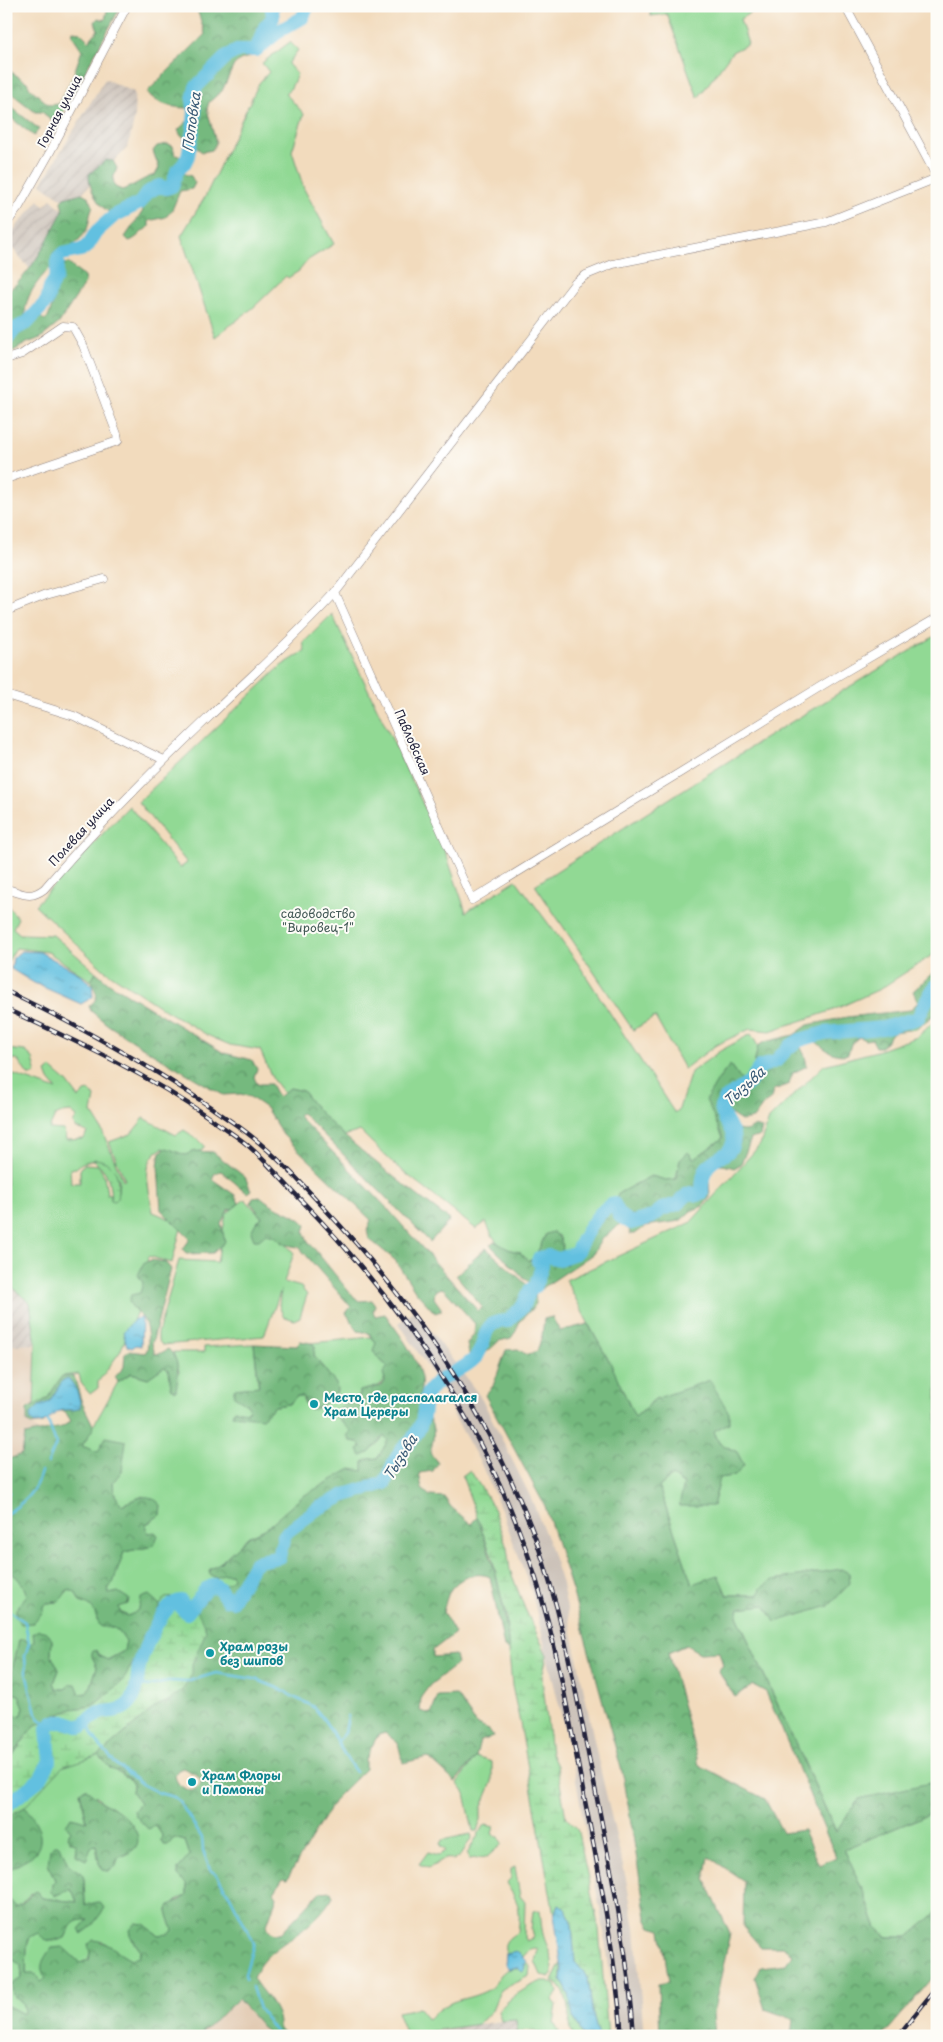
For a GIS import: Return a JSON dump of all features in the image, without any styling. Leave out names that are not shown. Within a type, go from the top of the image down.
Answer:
[{"type":"street","name":"Горная улица","points":[[6,224],[19,207],[49,154],[128,6]]},
{"type":"street","points":[[845,6],[937,178]]},
{"type":"street","name":"Полевая улица","points":[[6,889],[30,896],[44,889],[164,760],[303,628],[334,593],[575,283],[586,275],[613,264],[826,222],[937,178]]},
{"type":"street","points":[[6,360],[22,354],[63,326],[73,327],[84,345],[118,441],[6,479]]},
{"type":"street","points":[[6,611],[46,595],[104,579]]},
{"type":"street","name":"Павловская","points":[[334,593],[472,900],[811,692],[937,618]]},
{"type":"street","points":[[6,695],[74,716],[164,760]]},
{"type":"shaded area","points":[[105,79],[134,92],[135,116],[128,147],[69,204],[41,184]]},
{"type":"shaded area","points":[[51,199],[65,212],[31,270],[6,239],[39,200],[44,206]]},
{"type":"shaded area","points":[[6,1257],[14,1288],[30,1303],[36,1344],[6,1346]]},
{"type":"shaded area","points":[[415,1310],[482,1399],[531,1498],[549,1543],[562,1584],[635,1928],[644,2036],[613,2036],[611,1981],[604,1931],[573,1764],[532,1593],[501,1509],[480,1462],[454,1416],[447,1397],[399,1323]]},
{"type":"shaded area","points":[[36,1344],[34,1406],[25,1407],[26,1420],[42,1434],[24,1452],[6,1459],[6,1346]]},
{"type":"shaded area","points":[[238,1998],[270,2036],[199,2036]]},
{"type":"shaded area","points":[[516,2020],[518,2036],[405,2036],[501,2021]]},
{"type":"green space","points":[[108,6],[121,6],[59,120],[54,122],[42,112],[35,112],[6,89],[8,70],[27,82],[30,88],[49,105],[59,104],[73,76],[82,50],[72,35],[73,31],[80,32],[89,41],[98,30],[95,22],[98,18],[105,20]]},
{"type":"green space","points":[[196,6],[273,6],[252,56],[240,60],[234,65],[222,91],[209,102],[207,109],[216,143],[212,150],[202,152],[196,147],[193,139],[181,136],[178,130],[194,115],[191,108],[167,105],[151,97],[147,92],[205,34]]},
{"type":"green space","points":[[649,6],[761,6],[740,19],[748,44],[732,52],[698,98],[667,14],[651,16]]},
{"type":"green space","points":[[290,42],[298,50],[288,64],[297,74],[291,88],[285,93],[304,114],[292,151],[304,189],[334,244],[308,260],[299,271],[288,278],[286,276],[254,307],[215,337],[181,236],[205,197],[259,83],[269,72],[262,63]]},
{"type":"green space","points":[[6,103],[39,129],[34,136],[6,114]]},
{"type":"green space","points":[[168,144],[173,146],[175,155],[180,156],[182,161],[179,167],[182,173],[191,176],[195,183],[192,189],[180,191],[172,210],[166,217],[149,221],[149,227],[129,241],[125,237],[143,211],[141,207],[127,216],[113,214],[106,210],[95,196],[90,185],[89,174],[106,160],[113,161],[117,168],[113,179],[115,187],[122,190],[155,175],[159,168],[153,151],[157,146]]},
{"type":"green space","points":[[82,193],[89,197],[93,206],[86,231],[36,284],[25,308],[26,321],[30,322],[40,316],[44,320],[48,318],[54,301],[52,292],[61,265],[68,263],[84,277],[85,283],[59,323],[41,338],[27,343],[6,355],[6,292],[24,276],[39,255],[63,211],[61,201],[64,198]]},
{"type":"green space","name":"садоводство \"Вировец-1\"","points":[[332,614],[444,848],[466,912],[516,880],[577,962],[674,1112],[678,1112],[691,1072],[720,1051],[751,1034],[758,1046],[751,1080],[744,1084],[730,1065],[718,1080],[723,1138],[694,1159],[688,1152],[680,1160],[676,1179],[666,1180],[651,1176],[619,1193],[612,1207],[598,1219],[566,1265],[561,1261],[563,1246],[559,1236],[546,1234],[534,1259],[527,1261],[520,1252],[507,1249],[498,1243],[486,1222],[476,1229],[395,1165],[360,1131],[344,1136],[317,1111],[303,1091],[290,1088],[284,1094],[273,1080],[260,1050],[230,1045],[209,1036],[160,1007],[103,969],[35,905],[129,806],[180,868],[187,863],[138,802],[281,666],[305,651],[303,643]]},
{"type":"green space","points":[[937,635],[937,952],[880,989],[831,1011],[770,1031],[750,1029],[716,1045],[684,1069],[655,1017],[633,1030],[535,885],[785,726]]},
{"type":"green space","points":[[6,904],[18,918],[13,928],[20,934],[53,935],[96,972],[91,981],[48,952],[16,948],[6,964]]},
{"type":"green space","points":[[937,970],[937,1013],[916,1029],[893,1032],[882,1047],[876,1047],[872,1039],[865,1040],[859,1037],[851,1044],[848,1054],[842,1055],[832,1053],[810,1037],[804,1038],[799,1044],[805,1056],[807,1066],[793,1073],[788,1085],[773,1090],[771,1099],[764,1104],[753,1119],[741,1121],[729,1113],[724,1115],[726,1124],[738,1130],[744,1131],[755,1126],[762,1128],[760,1136],[751,1139],[741,1164],[734,1168],[716,1165],[708,1169],[704,1178],[709,1181],[710,1197],[703,1206],[691,1211],[680,1221],[646,1226],[635,1234],[630,1234],[629,1229],[635,1219],[634,1215],[628,1215],[614,1230],[602,1238],[593,1254],[541,1289],[534,1287],[490,1245],[494,1241],[510,1250],[520,1252],[528,1261],[534,1259],[546,1234],[552,1232],[561,1241],[561,1261],[566,1265],[598,1219],[612,1207],[619,1193],[651,1176],[666,1180],[676,1179],[680,1160],[688,1152],[694,1159],[723,1138],[706,1100],[730,1065],[744,1084],[751,1080],[758,1046],[764,1042],[794,1035],[808,1025],[847,1017],[910,1010],[918,1002],[913,991]]},
{"type":"green space","points":[[96,972],[109,983],[224,1053],[252,1060],[257,1069],[254,1077],[257,1084],[271,1084],[278,1097],[290,1088],[303,1091],[323,1116],[346,1137],[450,1220],[430,1242],[302,1113],[298,1116],[387,1208],[478,1311],[482,1307],[456,1275],[486,1248],[535,1292],[536,1304],[519,1323],[511,1338],[499,1341],[476,1362],[469,1354],[467,1344],[474,1334],[475,1324],[444,1289],[440,1288],[435,1291],[434,1298],[441,1311],[435,1313],[416,1292],[395,1260],[369,1239],[367,1230],[371,1220],[283,1135],[266,1108],[250,1097],[241,1094],[223,1095],[142,1047],[108,1025],[91,1011],[89,1006],[95,1000],[96,992],[91,981]]},
{"type":"green space","points":[[937,1019],[937,1788],[934,1782],[837,1833],[737,1616],[739,1608],[766,1604],[829,1606],[759,1595],[727,1595],[692,1584],[659,1487],[672,1476],[713,1506],[720,1477],[735,1476],[737,1452],[719,1443],[713,1430],[655,1399],[635,1417],[566,1280],[690,1223],[760,1145],[769,1119],[824,1065],[877,1051],[917,1037]]},
{"type":"green space","points":[[6,1043],[7,1049],[25,1051],[33,1058],[36,1071],[34,1075],[28,1075],[17,1059],[6,1060]]},
{"type":"green space","points":[[51,1068],[67,1082],[79,1098],[85,1092],[90,1091],[95,1097],[92,1113],[100,1126],[123,1180],[125,1180],[109,1142],[131,1134],[144,1118],[176,1135],[184,1130],[205,1146],[190,1162],[163,1148],[155,1153],[150,1160],[148,1186],[153,1212],[182,1224],[172,1263],[148,1256],[140,1304],[120,1352],[98,1382],[98,1388],[90,1394],[81,1383],[79,1374],[62,1376],[47,1399],[34,1406],[36,1344],[30,1303],[13,1288],[7,1276],[6,1072],[57,1090],[49,1080],[46,1072]],"holes":[[[71,1112],[77,1117],[73,1123],[76,1128],[87,1132],[84,1139],[66,1140],[64,1130],[49,1129],[55,1116]],[[96,1159],[119,1179],[118,1193],[107,1194],[104,1175],[98,1165],[84,1164],[80,1170],[80,1183],[71,1183],[70,1169]]]},
{"type":"green space","points":[[167,1148],[185,1155],[195,1151],[213,1152],[245,1177],[251,1190],[247,1193],[221,1171],[215,1173],[212,1179],[235,1195],[239,1203],[234,1208],[228,1210],[221,1223],[225,1242],[213,1253],[186,1254],[183,1249],[190,1239],[161,1210],[158,1166],[160,1152]]},
{"type":"green space","points":[[96,1159],[109,1164],[116,1173],[118,1185],[117,1199],[115,1201],[111,1200],[108,1179],[105,1172],[93,1160]]},
{"type":"green space","points":[[260,1196],[306,1225],[304,1232],[308,1241],[350,1293],[359,1301],[372,1300],[375,1305],[373,1311],[375,1316],[385,1314],[406,1345],[419,1369],[421,1381],[420,1398],[433,1431],[430,1453],[438,1463],[433,1471],[419,1473],[422,1489],[430,1496],[444,1497],[451,1507],[471,1524],[477,1517],[488,1549],[505,1615],[509,1650],[504,1647],[490,1577],[474,1575],[459,1581],[450,1591],[443,1612],[455,1633],[433,1650],[433,1657],[455,1655],[457,1664],[430,1685],[421,1697],[420,1711],[431,1714],[438,1696],[456,1695],[477,1725],[489,1730],[493,1737],[480,1741],[476,1757],[455,1782],[428,1757],[403,1763],[398,1743],[385,1733],[378,1735],[365,1759],[365,1769],[335,1799],[287,1879],[283,1878],[274,1892],[277,1897],[267,1925],[274,1934],[280,1934],[320,1892],[331,1891],[333,1896],[321,1913],[260,1964],[253,1978],[274,2008],[279,2021],[279,2029],[285,2036],[270,2036],[238,1999],[203,2032],[205,2036],[6,2036],[6,2005],[23,2014],[25,2009],[20,2001],[13,1996],[12,1984],[22,1978],[21,1965],[12,1959],[6,1951],[6,1878],[10,1888],[8,1898],[16,1907],[37,1891],[42,1898],[77,1902],[73,1892],[69,1889],[55,1896],[50,1891],[55,1880],[48,1864],[50,1849],[55,1845],[60,1845],[68,1864],[82,1874],[84,1879],[85,1905],[98,1902],[105,1908],[91,1927],[82,1934],[79,1930],[88,1920],[73,1924],[65,1938],[54,1941],[47,1940],[38,1933],[30,1937],[27,1946],[26,1974],[35,1974],[41,1982],[46,1978],[43,1974],[42,1963],[51,1948],[63,1947],[80,1963],[89,1960],[88,1945],[93,1940],[107,1944],[131,1959],[139,1956],[140,1950],[132,1939],[130,1930],[136,1923],[144,1924],[158,1935],[170,1934],[173,1930],[167,1912],[170,1905],[187,1896],[187,1885],[178,1876],[178,1869],[190,1855],[185,1841],[174,1838],[168,1845],[164,1845],[161,1841],[162,1835],[156,1826],[148,1829],[135,1815],[134,1810],[140,1804],[132,1792],[133,1785],[129,1778],[110,1768],[99,1755],[155,1707],[170,1700],[135,1660],[122,1682],[93,1706],[72,1709],[34,1726],[6,1765],[6,1706],[12,1706],[15,1716],[22,1715],[24,1707],[19,1695],[11,1693],[9,1684],[19,1640],[24,1639],[30,1644],[34,1642],[33,1633],[39,1630],[47,1632],[52,1640],[51,1654],[59,1670],[54,1683],[57,1689],[65,1689],[71,1684],[76,1684],[80,1694],[86,1693],[91,1686],[97,1667],[92,1652],[96,1650],[99,1656],[108,1660],[124,1651],[126,1641],[116,1629],[101,1627],[93,1609],[80,1602],[75,1592],[68,1590],[60,1600],[43,1606],[43,1612],[33,1623],[21,1624],[16,1618],[16,1609],[27,1595],[19,1580],[6,1571],[6,1460],[22,1454],[25,1435],[62,1427],[71,1421],[66,1413],[57,1409],[44,1423],[31,1425],[27,1422],[27,1409],[47,1399],[62,1376],[74,1376],[82,1403],[94,1427],[82,1446],[98,1452],[105,1437],[126,1441],[122,1471],[113,1482],[114,1493],[121,1505],[137,1498],[146,1497],[156,1500],[161,1505],[160,1515],[146,1524],[146,1529],[149,1533],[155,1532],[158,1535],[155,1543],[149,1547],[124,1552],[113,1583],[107,1589],[109,1594],[118,1592],[129,1599],[128,1604],[119,1607],[120,1612],[127,1616],[137,1610],[141,1598],[149,1595],[160,1605],[174,1598],[195,1609],[206,1593],[233,1578],[231,1574],[224,1574],[216,1578],[210,1575],[209,1570],[221,1562],[249,1536],[265,1529],[303,1496],[351,1469],[363,1471],[363,1462],[378,1458],[388,1440],[384,1436],[369,1453],[361,1456],[358,1450],[361,1447],[358,1442],[350,1441],[347,1436],[351,1431],[334,1415],[342,1406],[360,1395],[360,1391],[381,1386],[385,1380],[383,1373],[388,1367],[377,1357],[373,1350],[376,1343],[369,1333],[358,1331],[346,1313],[351,1307],[299,1247],[286,1244],[275,1236],[266,1234],[259,1240],[254,1240],[251,1232],[255,1224],[262,1217],[251,1203],[253,1197]],"holes":[[[183,1768],[197,1775],[201,1780],[200,1784],[191,1791],[181,1786],[175,1776],[178,1770]]]},
{"type":"green space","points":[[245,1199],[294,1253],[284,1282],[301,1287],[307,1295],[300,1317],[294,1320],[283,1316],[279,1305],[281,1290],[264,1336],[162,1345],[158,1340],[158,1333],[179,1260],[217,1262],[226,1214]]},
{"type":"green space","points":[[151,1260],[165,1262],[171,1269],[152,1344],[155,1354],[168,1349],[175,1358],[178,1368],[176,1391],[171,1388],[169,1370],[164,1367],[148,1378],[131,1373],[118,1382],[115,1377],[124,1367],[125,1353],[129,1351],[145,1353],[147,1350],[148,1335],[145,1325],[142,1317],[129,1301],[131,1295],[140,1293],[143,1283],[138,1275],[144,1263]]},
{"type":"green space","points":[[552,1317],[560,1331],[588,1324],[611,1364],[635,1417],[655,1399],[710,1380],[729,1413],[729,1423],[714,1431],[719,1443],[737,1452],[744,1465],[735,1476],[720,1478],[713,1506],[679,1506],[684,1484],[672,1476],[659,1487],[692,1584],[718,1575],[727,1595],[759,1595],[761,1588],[773,1580],[841,1569],[849,1573],[850,1583],[829,1606],[775,1622],[765,1605],[739,1608],[737,1616],[836,1832],[859,1799],[934,1782],[937,1788],[937,1811],[844,1849],[877,1928],[886,1937],[908,1937],[937,1912],[937,1973],[883,2036],[791,2036],[793,2019],[765,2009],[755,1978],[761,1967],[786,1964],[792,1954],[782,1947],[761,1947],[743,1927],[744,1881],[709,1857],[705,1879],[730,1934],[713,2014],[715,2036],[660,2036],[658,1984],[669,1982],[661,1930],[651,1927],[646,1917],[624,1779],[573,1593],[545,1506],[485,1395],[493,1386],[506,1350],[518,1349],[527,1355],[537,1351],[542,1336],[544,1319]],"holes":[[[686,1645],[700,1653],[719,1652],[723,1665],[718,1671],[735,1697],[753,1685],[766,1692],[836,1857],[819,1865],[803,1830],[783,1833],[765,1799],[699,1765],[668,1653]]]},
{"type":"green space","points":[[372,1337],[376,1343],[377,1357],[388,1367],[384,1379],[376,1387],[360,1391],[360,1395],[342,1406],[351,1431],[350,1441],[358,1442],[369,1453],[384,1436],[389,1440],[378,1458],[369,1459],[364,1471],[265,1529],[249,1536],[221,1562],[209,1570],[231,1574],[233,1578],[229,1583],[213,1588],[195,1609],[160,1605],[148,1596],[135,1613],[127,1616],[120,1612],[119,1607],[124,1604],[109,1594],[107,1589],[113,1583],[124,1552],[149,1547],[149,1533],[146,1529],[146,1524],[152,1521],[143,1496],[121,1505],[114,1493],[113,1482],[98,1453],[82,1446],[118,1382],[131,1373],[148,1378],[164,1366],[169,1370],[171,1388],[179,1371],[173,1352],[204,1352],[204,1347],[254,1344],[262,1418],[275,1406],[289,1404],[296,1396],[302,1396],[305,1404],[336,1384],[314,1356],[315,1346],[311,1343]]},
{"type":"green space","points":[[300,1341],[311,1343],[315,1346],[314,1356],[336,1384],[335,1397],[315,1409],[309,1409],[302,1396],[297,1396],[289,1404],[275,1406],[262,1418],[232,1415],[234,1410],[247,1412],[250,1409],[247,1404],[234,1396],[234,1389],[259,1386],[254,1344],[297,1346]]},
{"type":"green space","points":[[470,1470],[492,1505],[507,1548],[510,1570],[525,1609],[547,1655],[542,1677],[551,1753],[557,1766],[566,1818],[577,1828],[599,1929],[608,2036],[599,2036],[592,2011],[588,1977],[575,1963],[572,1925],[558,1904],[554,1915],[512,1686],[506,1617],[492,1557],[462,1476]]},
{"type":"green space","points":[[6,1571],[19,1580],[27,1596],[43,1606],[47,1603],[58,1602],[68,1590],[75,1592],[80,1602],[93,1608],[97,1621],[119,1629],[126,1640],[124,1651],[107,1660],[99,1656],[92,1656],[97,1667],[91,1686],[86,1694],[80,1695],[71,1684],[65,1689],[57,1689],[54,1683],[59,1670],[51,1654],[52,1640],[30,1644],[24,1639],[19,1694],[24,1707],[22,1715],[15,1717],[6,1706]]},
{"type":"green space","points":[[175,1597],[192,1606],[201,1618],[206,1631],[192,1665],[192,1674],[183,1690],[170,1700],[155,1707],[99,1755],[62,1767],[25,1807],[6,1817],[6,1765],[34,1726],[72,1709],[93,1706],[122,1682],[160,1605],[165,1598]]},
{"type":"green space","points":[[135,1659],[170,1700],[155,1707],[110,1768],[129,1778],[133,1785],[132,1792],[162,1835],[161,1841],[174,1838],[185,1841],[190,1855],[178,1876],[187,1885],[187,1896],[178,1899],[167,1912],[173,1930],[170,1935],[158,1935],[144,1924],[132,1939],[140,1950],[139,1956],[131,1959],[117,1952],[101,1940],[90,1953],[88,1960],[80,1963],[63,1948],[46,1978],[41,1983],[26,1975],[27,1946],[30,1937],[38,1932],[50,1941],[65,1938],[71,1925],[79,1919],[89,1920],[91,1927],[85,1905],[84,1879],[82,1874],[68,1864],[48,1864],[55,1880],[73,1892],[77,1902],[42,1898],[31,1893],[16,1907],[7,1898],[10,1888],[7,1882],[6,1871],[28,1859],[25,1807],[6,1817],[6,1791],[64,1712]],"holes":[[[80,1793],[97,1796],[104,1804],[114,1808],[130,1853],[118,1858],[116,1866],[109,1871],[103,1870],[99,1863],[96,1845],[80,1844],[67,1836],[71,1831],[87,1821]]]},
{"type":"green space","points":[[476,1757],[492,1762],[492,1782],[481,1809],[481,1820],[477,1831],[473,1831],[465,1793],[457,1783]]},
{"type":"green space","points":[[85,1788],[103,1803],[123,1814],[137,1834],[138,1840],[134,1850],[118,1858],[116,1866],[109,1871],[103,1870],[99,1863],[96,1845],[92,1846],[86,1860],[76,1855],[77,1844],[70,1841],[67,1836],[71,1831],[66,1825],[71,1817],[87,1821],[80,1792]]},
{"type":"green space","points":[[25,1807],[38,1827],[40,1833],[39,1845],[31,1857],[6,1871],[6,1817]]},
{"type":"green space","points":[[937,1811],[937,1912],[908,1937],[887,1937],[877,1928],[844,1849]]},
{"type":"green space","points":[[483,1826],[494,1827],[492,1834],[499,1837],[502,1844],[487,1857],[469,1859],[467,1854]]},
{"type":"green space","points":[[471,1834],[472,1838],[462,1854],[457,1858],[443,1860],[428,1868],[419,1864],[428,1852],[439,1855],[444,1852],[445,1849],[440,1844],[442,1840]]},
{"type":"green space","points":[[515,1867],[520,1896],[525,1902],[524,1938],[526,1941],[533,1938],[531,1930],[533,1911],[540,1910],[543,1934],[552,1960],[550,1977],[541,1975],[535,1961],[538,1950],[536,1948],[530,1949],[523,1957],[517,1952],[506,1954],[505,1943],[518,1932],[519,1924],[518,1906],[506,1883],[511,1878],[511,1869]]},
{"type":"green space","points":[[6,1951],[12,1959],[21,1964],[22,1978],[13,1996],[20,2001],[25,2009],[23,2014],[6,2005]]},
{"type":"green space","points":[[527,1961],[530,1967],[529,1976],[500,1990],[492,2010],[479,2024],[412,2034],[405,2032],[397,2012],[419,2008],[428,2019],[443,2006],[488,1990],[506,1970],[519,1968],[525,1970]]},
{"type":"green space","points":[[561,1963],[561,1979],[569,1994],[573,2018],[584,2036],[574,2036],[571,2031],[565,1996],[558,1985],[552,1981]]},
{"type":"green space","points":[[542,1981],[548,1981],[556,1985],[558,1992],[553,2000],[557,2005],[554,2023],[559,2032],[548,2035],[535,2031],[517,2032],[516,2020],[501,2021],[498,2011],[503,2006],[513,1997]]},
{"type":"water","points":[[21,951],[40,952],[78,973],[92,985],[93,997],[81,1004],[34,983],[11,969],[13,958]]},
{"type":"water","points":[[142,1318],[141,1346],[136,1345],[132,1348],[127,1346],[123,1332],[135,1319]]},
{"type":"water","points":[[68,1378],[77,1392],[80,1408],[60,1411],[40,1424],[35,1424],[31,1421],[30,1415],[39,1406],[49,1402],[63,1380]]},
{"type":"water","points":[[558,1904],[566,1908],[572,1925],[575,1962],[588,1977],[592,2011],[599,2036],[584,2036],[573,2018],[569,1994],[561,1979],[562,1969],[554,1915]]},
{"type":"water","points":[[517,1952],[527,1961],[525,1970],[522,1972],[517,1967],[509,1969],[505,1965],[506,1954]]},
{"type":"waterway","name":"Поповка","points":[[6,341],[15,329],[28,322],[47,301],[50,287],[56,278],[58,258],[62,254],[87,247],[97,231],[114,216],[140,203],[147,193],[155,188],[159,186],[166,188],[172,186],[177,171],[184,164],[188,156],[193,130],[195,112],[193,100],[196,87],[227,56],[239,50],[256,50],[265,27],[273,18],[272,9],[274,6]]},
{"type":"waterway","points":[[256,50],[279,31],[302,18],[308,6]]},
{"type":"waterway","name":"Тызьва","points":[[6,1806],[40,1779],[50,1761],[47,1729],[53,1722],[66,1722],[81,1727],[98,1713],[119,1710],[129,1704],[135,1694],[139,1667],[149,1639],[160,1618],[174,1603],[181,1601],[183,1610],[187,1613],[206,1589],[215,1585],[227,1600],[232,1601],[254,1564],[259,1561],[279,1557],[284,1536],[288,1531],[317,1509],[345,1495],[385,1483],[398,1456],[410,1442],[421,1424],[429,1391],[439,1381],[465,1366],[476,1357],[492,1324],[508,1321],[523,1306],[530,1290],[535,1286],[538,1279],[542,1265],[538,1261],[539,1258],[548,1256],[559,1259],[576,1253],[597,1218],[614,1204],[620,1216],[631,1223],[652,1217],[662,1209],[677,1204],[688,1194],[698,1195],[702,1193],[706,1170],[710,1164],[730,1149],[734,1139],[723,1116],[721,1107],[726,1098],[749,1083],[760,1067],[776,1061],[789,1047],[800,1040],[824,1033],[883,1028],[918,1018],[937,985]]},
{"type":"waterway","points":[[48,1421],[56,1444],[48,1463]]},
{"type":"waterway","points":[[6,1514],[28,1496],[36,1485],[41,1472]]},
{"type":"waterway","points":[[6,1495],[9,1492]]},
{"type":"waterway","points":[[6,1609],[25,1622],[29,1643],[25,1656],[26,1673],[36,1713],[40,1719],[49,1725]]},
{"type":"waterway","points":[[137,1684],[149,1686],[172,1681],[186,1682],[216,1673],[255,1679],[285,1691],[312,1706],[321,1716],[356,1772]]},
{"type":"waterway","points":[[338,1741],[345,1733],[348,1716]]},
{"type":"waterway","points":[[89,1720],[91,1732],[117,1765],[143,1785],[159,1793],[174,1797],[179,1801],[202,1838],[203,1850],[210,1870],[216,1874],[230,1896],[254,1943],[245,1974],[246,1979]]},
{"type":"waterway","points":[[252,1987],[259,2009],[279,2036]]},
{"type":"railway","points":[[6,991],[59,1017],[160,1074],[236,1124],[271,1153],[325,1209],[389,1284],[419,1323],[473,1406],[517,1494],[536,1540],[554,1597],[568,1655],[617,1904],[634,2036]]},
{"type":"railway","points":[[6,1009],[139,1074],[189,1104],[245,1143],[268,1164],[341,1243],[411,1331],[442,1377],[470,1425],[495,1475],[517,1526],[544,1606],[563,1687],[601,1886],[611,1946],[622,2036]]},
{"type":"railway","points":[[898,2036],[937,1987]]},
{"type":"place","name":"Место, где располагался Храм Цереры","points":[[314,1404]]},
{"type":"place","name":"Храм розы без шипов","points":[[210,1653]]},
{"type":"place","name":"Храм Флоры и Помоны","points":[[192,1782]]}]
